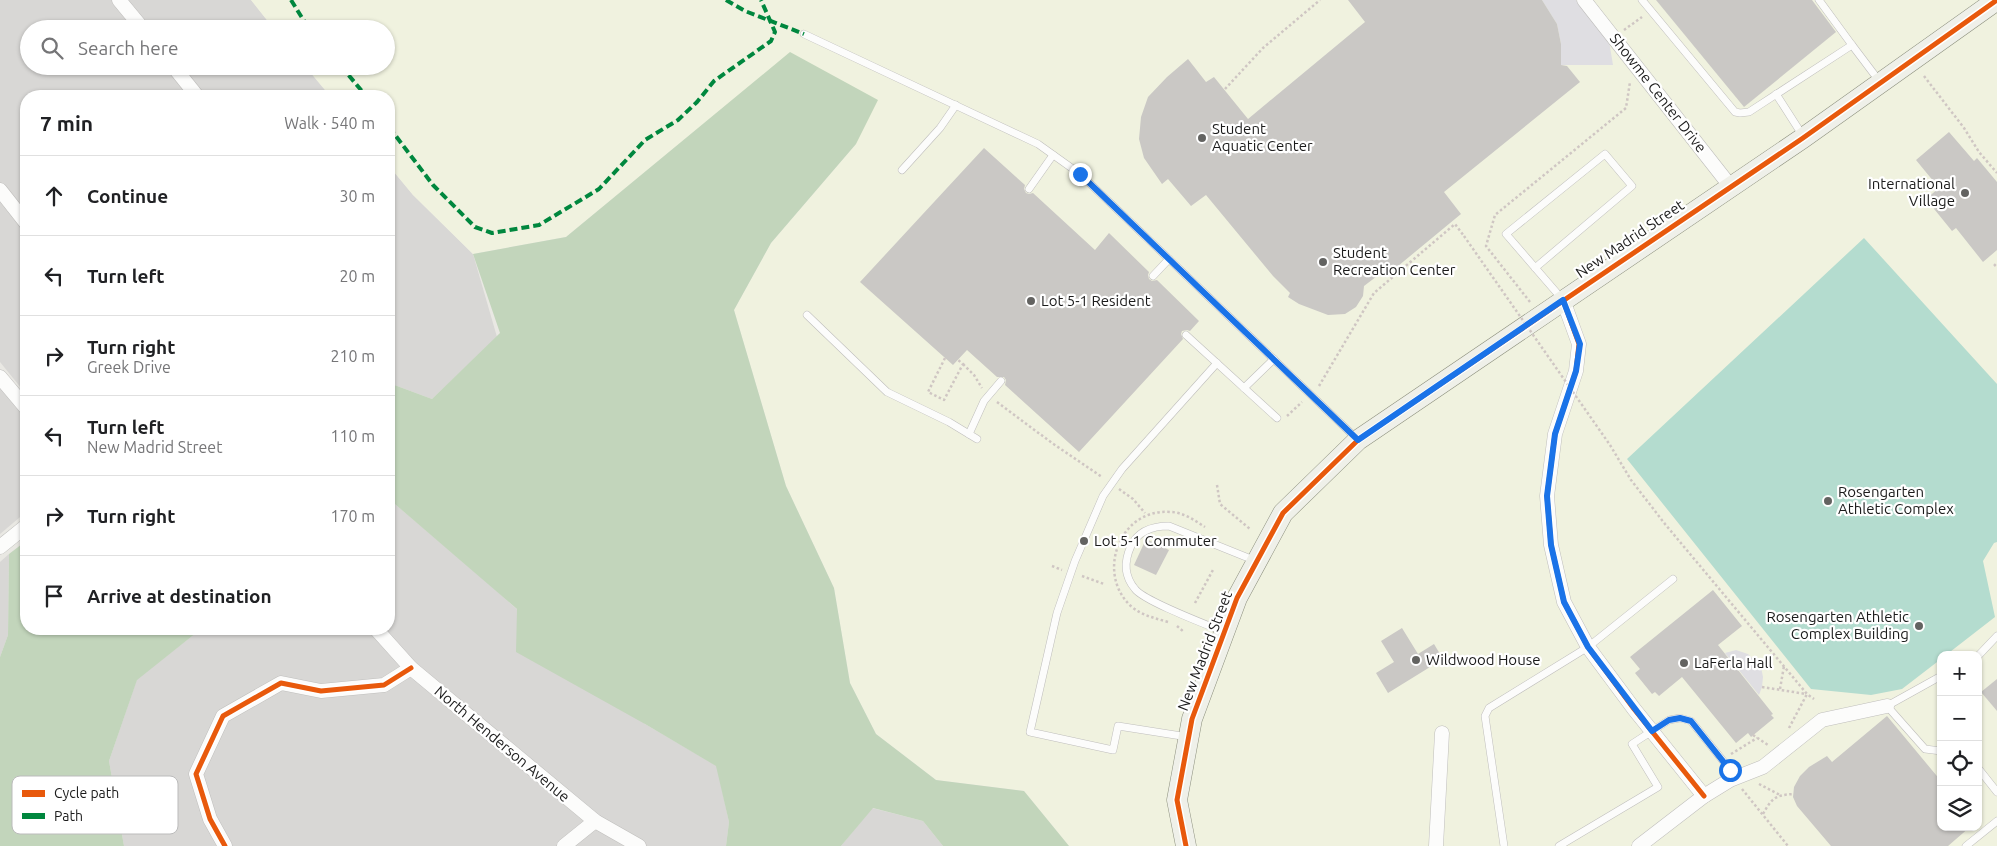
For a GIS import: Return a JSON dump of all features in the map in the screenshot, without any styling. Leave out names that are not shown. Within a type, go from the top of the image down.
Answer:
[{"type":"street","points":[[119,0],[136,20]]},
{"type":"street","name":"Showme Center Drive","points":[[1584,0],[1731,187]]},
{"type":"street","name":"New Madrid Street","points":[[1186,846],[1177,800],[1192,719],[1237,598],[1282,513],[1358,440],[1804,138],[1997,0]]},
{"type":"street","points":[[180,75],[192,90]]},
{"type":"street","points":[[0,190],[20,215]]},
{"type":"street","points":[[1563,300],[1580,344],[1576,371],[1555,434],[1547,496],[1551,545],[1564,602],[1588,647],[1704,796]]},
{"type":"street","points":[[0,377],[20,401]]},
{"type":"street","points":[[0,547],[20,531]]},
{"type":"street","name":"North Henderson Avenue","points":[[381,635],[411,668],[595,821],[639,846]]},
{"type":"street","points":[[225,846],[210,819],[196,774],[223,716],[281,684],[321,691],[384,685],[411,668]]},
{"type":"street","points":[[1639,846],[1704,796],[1736,777],[1763,767],[1822,720],[1887,706]]},
{"type":"street","points":[[1436,846],[1442,733]]},
{"type":"street","points":[[564,846],[595,821]]},
{"type":"lane","points":[[1642,0],[1735,112],[1740,114],[1749,112],[1852,45]]},
{"type":"lane","points":[[1819,0],[1881,83]]},
{"type":"lane","points":[[804,34],[1038,144],[1080,174],[1358,440]]},
{"type":"lane","points":[[1776,94],[1804,138]]},
{"type":"lane","points":[[902,170],[940,128],[956,105]]},
{"type":"lane","points":[[1535,268],[1632,186],[1605,154],[1506,234],[1535,268],[1563,300]]},
{"type":"lane","points":[[1029,189],[1053,155]]},
{"type":"lane","points":[[1153,276],[1169,259]]},
{"type":"lane","points":[[807,315],[887,392],[977,439]]},
{"type":"lane","points":[[1186,335],[1277,418]]},
{"type":"lane","points":[[1244,388],[1274,359]]},
{"type":"lane","points":[[1189,737],[1118,726],[1113,750],[1030,732],[1056,614],[1075,561],[1103,496],[1122,469],[1216,363]]},
{"type":"lane","points":[[969,434],[984,401],[1001,381]]},
{"type":"lane","points":[[1224,632],[1136,591],[1128,579],[1125,558],[1132,543],[1143,532],[1155,526],[1169,526],[1256,562]]},
{"type":"lane","points":[[1504,846],[1485,716],[1489,708],[1588,647],[1673,579]]},
{"type":"lane","points":[[1982,652],[1997,636]]},
{"type":"lane","points":[[1937,678],[1887,706],[1925,749],[1937,750]]},
{"type":"lane","points":[[1559,846],[1658,787],[1632,744],[1669,720],[1680,718],[1691,721],[1736,777]]},
{"type":"lane","points":[[1982,773],[1997,792]]},
{"type":"lane","points":[[1966,846],[1997,821]]},
{"type":"path","points":[[1226,88],[1263,48],[1320,0]]},
{"type":"path","points":[[1614,38],[1650,10]]},
{"type":"path","points":[[1924,76],[1964,128],[1979,152],[1997,173]]},
{"type":"path","points":[[1318,386],[1374,293],[1455,224],[1610,445],[1631,480],[1807,694],[1814,699]]},
{"type":"path","points":[[1994,266],[1997,263]]},
{"type":"path","points":[[945,358],[928,392],[944,400],[963,364]]},
{"type":"path","points":[[958,360],[974,375],[982,388],[1021,421],[1133,499],[1145,513]]},
{"type":"path","points":[[1277,418],[1286,418],[1302,402]]},
{"type":"path","points":[[1217,485],[1220,504],[1250,529]]},
{"type":"path","points":[[1195,603],[1214,568]]},
{"type":"path","points":[[1780,690],[1784,666]]},
{"type":"path","points":[[1762,687],[1807,694]]},
{"type":"path","points":[[1784,733],[1807,694]]},
{"type":"path","points":[[1753,735],[1773,747]]},
{"type":"path","points":[[1730,755],[1757,738]]},
{"type":"path","points":[[1758,783],[1780,795]]},
{"type":"path","points":[[1750,785],[1741,787],[1788,846]]},
{"type":"path","points":[[1763,814],[1771,800],[1780,795],[1794,794]]},
{"type":"shaded area","points":[[0,0],[251,0],[267,20],[20,20],[20,75],[312,75],[325,90],[20,90],[20,387],[0,362]]},
{"type":"shaded area","points":[[251,0],[1997,0],[1997,846],[1069,846],[1024,791],[936,780],[876,734],[850,683],[834,588],[786,486],[734,310],[771,243],[856,144],[790,53],[566,237],[473,254],[413,195],[395,173],[395,90],[325,90],[312,75],[395,75],[395,20],[267,20]]},
{"type":"shaded area","points":[[1542,0],[1576,0],[1609,41],[1613,65],[1561,65],[1561,44],[1557,24]]},
{"type":"shaded area","points":[[790,52],[878,100],[856,144],[771,243],[734,310],[786,486],[834,588],[850,683],[876,734],[936,780],[1024,791],[1069,846],[943,846],[923,821],[873,808],[841,846],[726,846],[729,822],[716,766],[516,652],[517,609],[395,504],[395,385],[432,399],[500,333],[473,254],[566,237]]},
{"type":"shaded area","points":[[395,173],[413,195],[473,254],[497,337],[432,399],[395,385]]},
{"type":"shaded area","name":"Rosengarten Athletic Complex","points":[[1864,238],[1997,384],[1997,542],[1994,543],[1983,561],[1995,617],[1951,651],[1937,651],[1937,662],[1902,689],[1871,695],[1811,689],[1627,459]]},
{"type":"shaded area","points":[[0,384],[20,408],[20,517],[0,534]]},
{"type":"shaded area","points":[[395,504],[482,578],[645,724],[717,766],[729,822],[726,846],[124,846],[122,834],[178,834],[178,776],[112,776],[109,761],[137,679],[193,635],[395,635]]},
{"type":"shaded area","points":[[20,546],[20,635],[193,635],[137,680],[109,761],[112,776],[12,776],[12,834],[122,834],[124,846],[0,846],[0,657],[8,635],[9,554]]},
{"type":"shaded area","points":[[9,554],[8,635],[0,657],[0,562]]},
{"type":"shaded area","points":[[1736,650],[1748,654],[1761,667],[1763,677],[1759,695],[1725,653]]},
{"type":"shaded area","points":[[872,808],[923,821],[943,846],[841,846]]},
{"type":"building","points":[[1348,0],[1542,0],[1557,24],[1561,44],[1561,65],[1567,66],[1580,82],[1444,192],[1461,214],[1392,271],[1389,267],[1364,286],[1363,296],[1356,307],[1345,314],[1328,315],[1299,304],[1288,297],[1290,293],[1273,276],[1206,195],[1191,206],[1168,179],[1162,184],[1144,158],[1139,139],[1141,117],[1148,97],[1188,59],[1206,82],[1214,77],[1248,119],[1365,22]]},
{"type":"building","points":[[1656,0],[1812,0],[1836,32],[1744,107]]},
{"type":"building","name":"International Village","points":[[1949,132],[1974,161],[1977,158],[1997,182],[1997,250],[1983,262],[1956,228],[1952,231],[1926,199],[1939,188],[1916,160]]},
{"type":"building","name":"Lot 5-1 Resident","points":[[984,148],[1025,185],[1026,193],[1033,193],[1095,250],[1109,233],[1149,272],[1149,279],[1152,281],[1157,280],[1199,321],[1190,331],[1182,331],[1183,339],[1079,452],[1005,385],[1006,380],[1004,377],[997,377],[967,350],[953,365],[860,282]]},
{"type":"building","points":[[1146,539],[1169,550],[1156,575],[1134,565]]},
{"type":"building","name":"LaFerla Hall","points":[[1713,590],[1742,626],[1718,645],[1773,714],[1771,715],[1774,718],[1751,737],[1748,733],[1736,743],[1682,677],[1659,696],[1655,692],[1652,694],[1635,673],[1640,669],[1630,657]]},
{"type":"building","name":"Wildwood House","points":[[1402,628],[1418,654],[1434,644],[1443,659],[1388,693],[1376,673],[1394,662],[1381,641]]},
{"type":"building","points":[[1997,679],[1997,711],[1982,693]]},
{"type":"building","points":[[1887,716],[1937,776],[1937,831],[1965,831],[1948,846],[1831,846],[1797,806],[1793,797],[1794,787],[1800,776],[1809,767],[1827,756],[1832,762]]},
{"type":"marked path","points":[[291,0],[303,20]]},
{"type":"marked path","points":[[726,0],[745,11],[804,34]]},
{"type":"marked path","points":[[395,135],[433,185],[475,227],[492,233],[539,225],[599,189],[645,140],[678,120],[697,102],[714,81],[771,41],[775,32],[761,0]]},
{"type":"marked path","points":[[348,75],[361,90]]},
{"type":"cycle path","points":[[1186,846],[1177,800],[1192,719],[1237,598],[1283,513],[1358,440],[1803,138],[1997,0]]},
{"type":"cycle path","points":[[1563,300],[1579,344],[1576,371],[1555,434],[1547,496],[1551,545],[1564,602],[1588,647],[1634,709],[1704,796]]},
{"type":"cycle path","points":[[225,846],[210,819],[196,774],[223,716],[281,683],[321,691],[384,685],[411,668]]},
{"type":"place","name":"Student Aquatic Center","points":[[1202,138]]},
{"type":"place","name":"International Village","points":[[1965,193]]},
{"type":"place","name":"Student Recreation Center","points":[[1323,262]]},
{"type":"place","name":"Lot 5-1 Resident","points":[[1031,301]]},
{"type":"place","name":"Rosengarten Athletic Complex","points":[[1828,501]]},
{"type":"place","name":"Lot 5-1 Commuter","points":[[1084,541]]},
{"type":"place","name":"Rosengarten Athletic Complex Building","points":[[1919,626]]},
{"type":"place","name":"Wildwood House","points":[[1416,660]]},
{"type":"place","name":"LaFerla Hall","points":[[1684,663]]},
{"type":"route","points":[[1080,174],[1358,440],[1563,300],[1580,344],[1576,371],[1555,434],[1547,496],[1551,545],[1564,602],[1588,647],[1652,731],[1669,720],[1680,718],[1691,721],[1730,770]]}]
